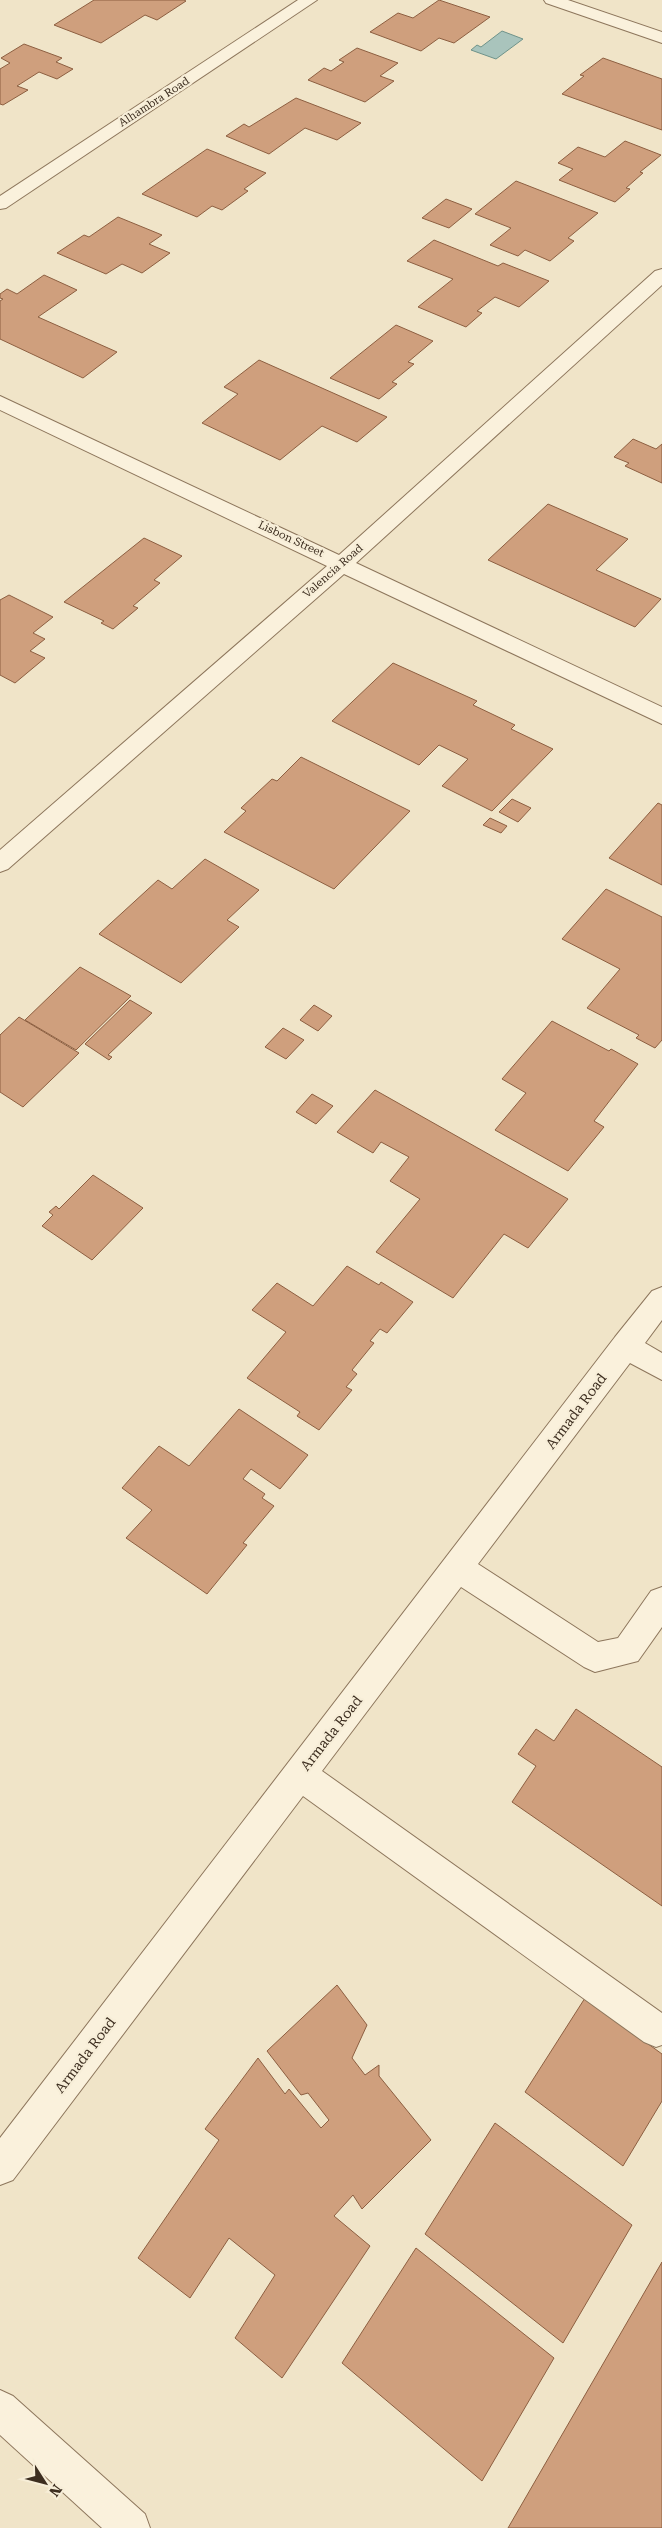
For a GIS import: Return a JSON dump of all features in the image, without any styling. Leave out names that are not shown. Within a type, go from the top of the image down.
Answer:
[{"type":"street","name":"Alhambra Road","points":[[0,204],[309,0]]},
{"type":"street","points":[[552,0],[662,38]]},
{"type":"street","name":"Valencia Road","points":[[0,863],[343,563],[662,275]]},
{"type":"street","name":"Lisbon Street","points":[[0,402],[343,563],[662,716]]},
{"type":"street","name":"Armada Road","points":[[0,2167],[662,1299]]},
{"type":"street","points":[[625,1346],[662,1368]]},
{"type":"street","points":[[458,1568],[595,1657],[627,1651],[662,1601]]},
{"type":"street","points":[[299,1774],[656,2030]]},
{"type":"street","points":[[0,2410],[131,2528]]},
{"type":"water","points":[[502,31],[523,39],[496,59],[471,50],[477,45],[481,47]]},
{"type":"building","points":[[94,0],[186,1],[157,20],[145,15],[101,43],[54,25]]},
{"type":"building","points":[[439,0],[490,17],[454,43],[439,38],[421,51],[370,32],[398,13],[413,18]]},
{"type":"building","points":[[24,44],[62,58],[56,62],[73,69],[57,79],[39,72],[17,86],[28,90],[3,105],[0,104],[0,69],[10,63],[1,58]]},
{"type":"building","points":[[357,48],[398,63],[380,76],[394,81],[365,102],[308,80],[324,68],[331,71],[344,62],[339,60]]},
{"type":"building","points":[[603,58],[662,79],[662,130],[562,94],[584,76],[580,75]]},
{"type":"building","points":[[296,98],[361,123],[337,140],[305,128],[269,154],[226,136],[244,124],[249,127]]},
{"type":"building","points":[[625,141],[661,155],[640,172],[643,173],[626,188],[630,189],[615,202],[559,180],[573,169],[558,163],[578,147],[605,157]]},
{"type":"building","points":[[207,149],[266,173],[244,189],[248,191],[222,210],[212,206],[197,217],[142,194]]},
{"type":"building","points":[[516,181],[598,213],[568,238],[574,241],[550,261],[525,250],[518,256],[490,245],[511,228],[475,214]]},
{"type":"building","points":[[446,199],[472,209],[449,228],[422,218]]},
{"type":"building","points":[[118,217],[162,235],[149,244],[170,253],[142,273],[122,264],[106,274],[57,253],[84,235],[89,237]]},
{"type":"building","points":[[434,240],[498,266],[503,263],[549,281],[519,307],[495,297],[477,311],[482,313],[466,327],[418,307],[453,279],[407,261]]},
{"type":"building","points":[[44,275],[77,290],[38,317],[117,352],[83,378],[0,339],[0,301],[3,299],[0,298],[0,294],[7,289],[17,294]]},
{"type":"building","points":[[396,325],[433,341],[408,362],[414,364],[392,382],[397,384],[379,399],[330,378]]},
{"type":"building","points":[[259,360],[387,417],[357,442],[322,426],[280,460],[202,423],[238,394],[224,387]]},
{"type":"building","points":[[633,439],[656,449],[662,444],[662,483],[625,466],[629,463],[614,457]]},
{"type":"building","points":[[548,504],[628,539],[596,570],[661,599],[635,627],[488,560]]},
{"type":"building","points":[[144,538],[182,556],[154,580],[160,583],[133,606],[138,608],[113,629],[101,623],[104,621],[64,602]]},
{"type":"building","points":[[9,595],[53,617],[33,633],[45,639],[30,651],[45,658],[15,683],[0,675],[0,600]]},
{"type":"building","points":[[393,663],[477,701],[473,705],[515,725],[511,729],[553,749],[492,811],[442,786],[468,759],[439,745],[419,765],[332,721]]},
{"type":"building","points":[[301,757],[410,811],[334,889],[224,832],[246,811],[241,808],[272,779],[277,781]]},
{"type":"building","points":[[512,799],[531,808],[518,822],[499,812]]},
{"type":"building","points":[[658,803],[662,805],[662,885],[609,858]]},
{"type":"building","points":[[490,818],[507,826],[501,833],[483,825]]},
{"type":"building","points":[[205,859],[259,890],[227,920],[239,927],[181,983],[99,934],[158,880],[172,889]]},
{"type":"building","points":[[606,889],[662,917],[662,1040],[655,1048],[636,1038],[639,1035],[587,1008],[620,969],[562,939]]},
{"type":"building","points":[[80,967],[131,996],[76,1050],[25,1020]]},
{"type":"building","points":[[130,1000],[152,1013],[108,1055],[112,1057],[109,1060],[85,1044]]},
{"type":"building","points":[[314,1005],[332,1016],[318,1031],[300,1020]]},
{"type":"building","points":[[19,1017],[79,1053],[23,1107],[0,1092],[0,1035]]},
{"type":"building","points":[[552,1021],[638,1064],[594,1121],[604,1127],[568,1171],[495,1130],[526,1093],[502,1079]]},
{"type":"building","points":[[283,1028],[304,1040],[286,1059],[265,1047]]},
{"type":"building","points":[[375,1090],[568,1199],[528,1248],[504,1234],[453,1298],[376,1252],[420,1199],[390,1181],[409,1157],[381,1142],[373,1153],[337,1132]]},
{"type":"building","points":[[312,1094],[333,1106],[316,1124],[296,1112]]},
{"type":"building","points":[[93,1175],[143,1208],[92,1260],[42,1226],[53,1215],[49,1212],[56,1206],[59,1209]]},
{"type":"building","points":[[347,1266],[379,1285],[381,1282],[413,1302],[387,1333],[380,1329],[370,1341],[374,1343],[352,1370],[357,1374],[346,1387],[352,1390],[319,1430],[297,1416],[300,1412],[247,1378],[286,1332],[252,1310],[277,1283],[313,1306]]},
{"type":"building","points":[[239,1409],[308,1455],[280,1489],[251,1469],[243,1479],[265,1494],[262,1498],[274,1506],[243,1543],[247,1545],[207,1594],[126,1538],[152,1510],[122,1488],[159,1446],[189,1466]]},
{"type":"building","points":[[576,1709],[662,1767],[662,1906],[512,1802],[536,1766],[518,1754],[536,1729],[554,1741]]},
{"type":"building","points":[[337,1985],[367,2025],[352,2058],[365,2075],[379,2065],[379,2076],[431,2140],[362,2209],[353,2195],[334,2216],[370,2246],[282,2378],[235,2338],[275,2275],[229,2238],[190,2298],[138,2258],[219,2140],[205,2129],[258,2058],[285,2094],[289,2089],[321,2128],[329,2120],[308,2093],[301,2095],[267,2051]]},
{"type":"building","points":[[585,1998],[662,2054],[662,2101],[623,2166],[525,2092]]},
{"type":"building","points":[[495,2123],[632,2225],[563,2343],[425,2234]]},
{"type":"building","points":[[416,2248],[554,2358],[482,2481],[342,2363]]},
{"type":"building","points":[[662,2262],[662,2528],[508,2528]]}]
